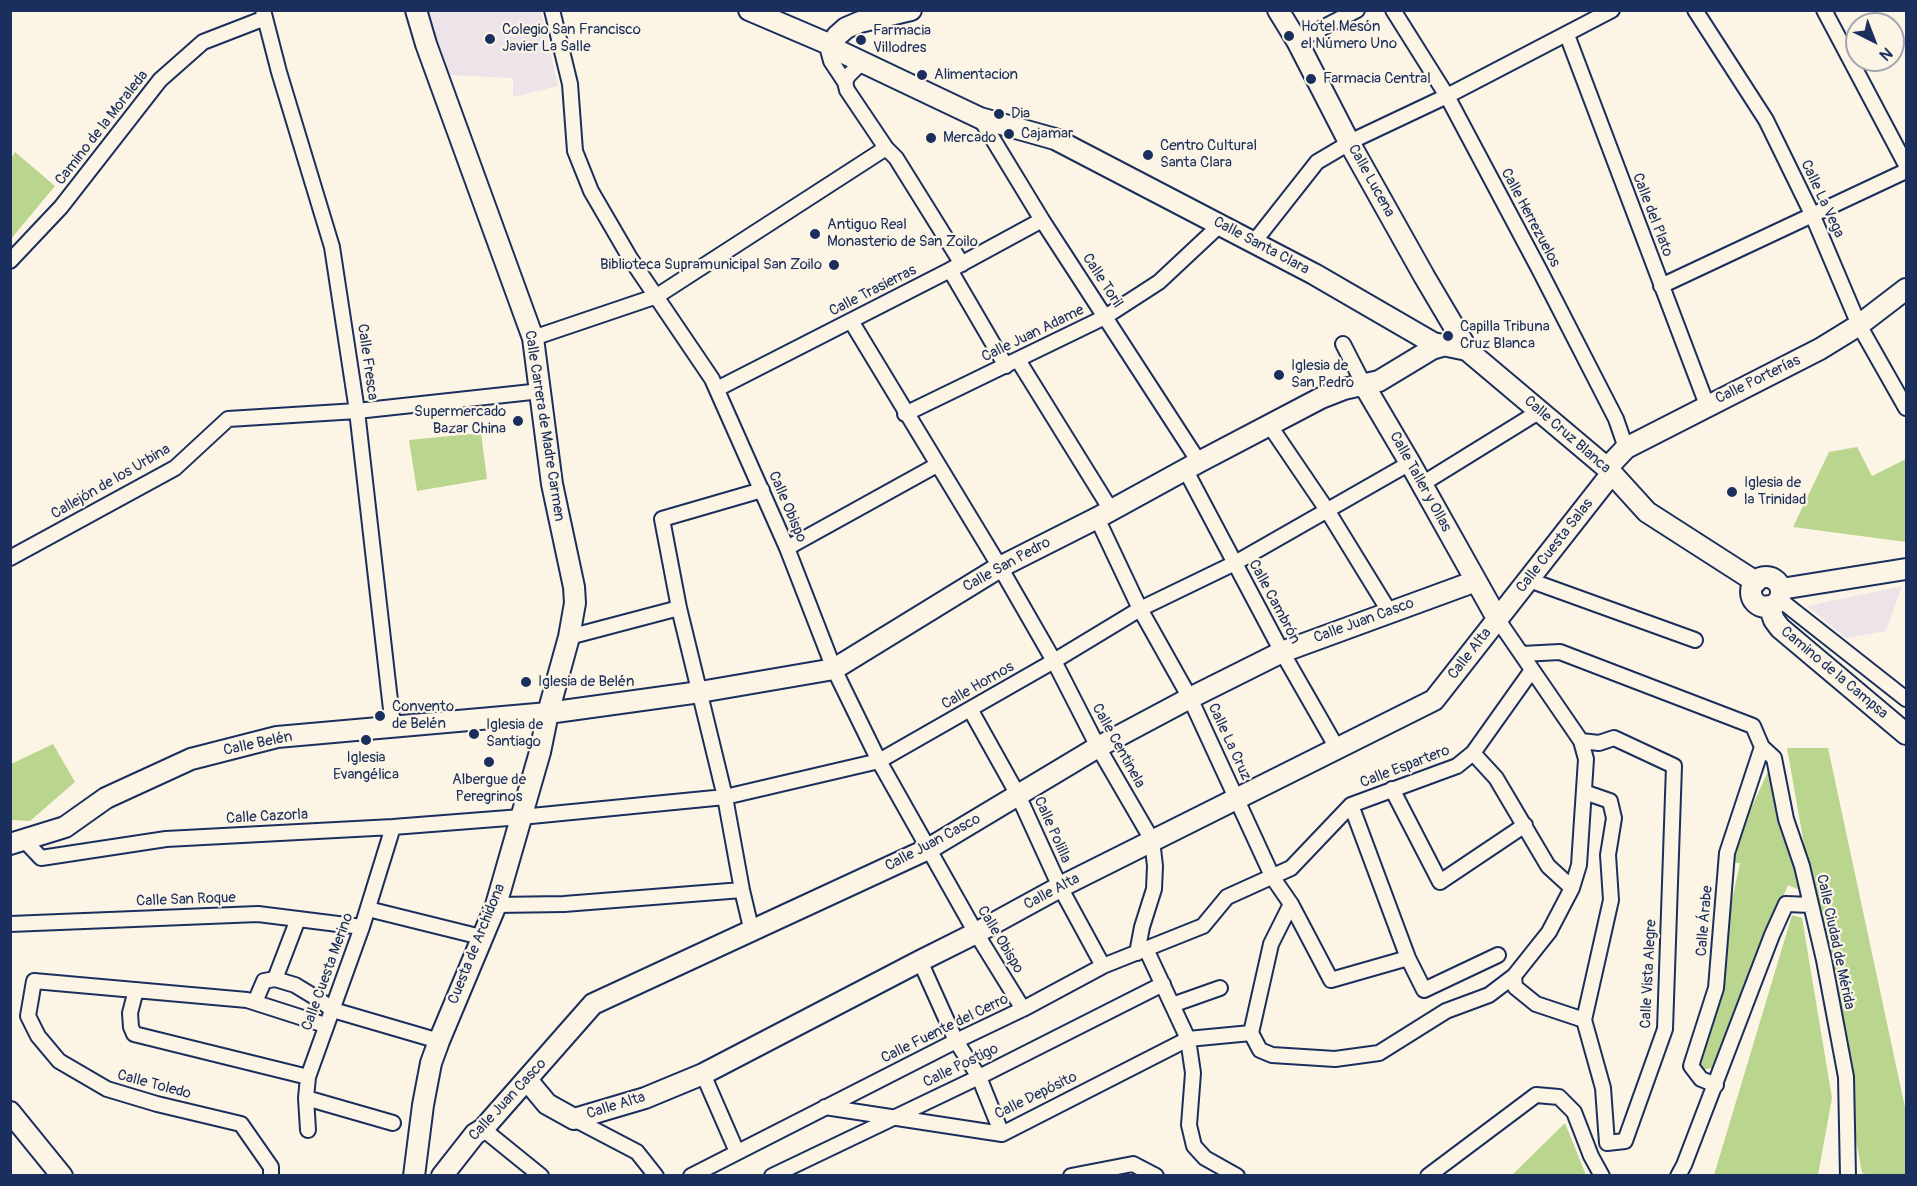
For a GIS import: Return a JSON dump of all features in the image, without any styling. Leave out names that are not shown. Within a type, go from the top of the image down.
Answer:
[{"type":"street","name":"Calle Carrera de Madre Carmen","points":[[416,10],[426,44],[533,338],[552,484],[574,593],[570,637],[548,713]]},
{"type":"street","name":"Calle Obispo","points":[[552,10],[570,84],[575,151],[591,191],[630,258],[717,389],[787,548],[834,669],[879,761],[976,933],[1023,1009]]},
{"type":"street","name":"Calle Santa Clara","points":[[749,10],[831,45],[839,51],[980,118],[1055,139],[1314,274],[1433,344],[1467,350]]},
{"type":"street","points":[[803,33],[853,25],[911,10]]},
{"type":"street","name":"Calle Lucena","points":[[1278,10],[1297,41],[1350,144],[1467,350]]},
{"type":"street","points":[[1297,41],[1357,10]]},
{"type":"street","name":"Calle Herrezuelos","points":[[1393,10],[1447,96],[1539,268],[1616,419],[1626,448]]},
{"type":"street","points":[[1254,242],[1317,162],[1356,139],[1447,96],[1612,10]]},
{"type":"street","name":"Calle La Vega","points":[[1695,10],[1766,120],[1812,214],[1859,325],[1906,404]]},
{"type":"street","points":[[1824,10],[1906,165]]},
{"type":"street","name":"Camino de la Moraleda","points":[[10,261],[61,207],[160,80],[203,42],[264,14]]},
{"type":"street","name":"Calle Fresca","points":[[264,14],[282,83],[332,247],[357,411],[393,727]]},
{"type":"street","points":[[831,45],[837,36],[853,25]]},
{"type":"street","name":"Calle del Plato","points":[[1567,35],[1707,405]]},
{"type":"street","name":"Calle La Cruz","points":[[831,45],[828,50],[831,61],[845,82],[847,90],[886,147],[897,158],[956,267],[1104,514],[1140,609],[1190,698],[1273,878],[1291,904],[1331,980],[1408,958]]},
{"type":"street","points":[[845,82],[859,65],[866,62]]},
{"type":"street","name":"Calle Toril","points":[[980,118],[1042,220],[1106,317],[1192,466]]},
{"type":"street","points":[[533,338],[657,296],[886,147]]},
{"type":"street","points":[[1661,286],[1906,171]]},
{"type":"street","name":"Calle Trasierras","points":[[717,389],[956,267],[1042,220]]},
{"type":"street","name":"Calle Juan Adame","points":[[905,414],[1106,317],[1159,282],[1221,224]]},
{"type":"street","name":"Calle Porterías","points":[[1610,470],[1626,448],[1707,405],[1802,359],[1859,325],[1906,289]]},
{"type":"street","name":"Calle Centinela","points":[[851,321],[905,414],[1000,567],[1098,747],[1152,840],[1155,866],[1154,889],[1142,927],[1141,951]]},
{"type":"street","name":"Calle San Pedro","points":[[548,713],[700,692],[834,669],[1000,567],[1321,398],[1379,381],[1432,349],[1454,342],[1458,331]]},
{"type":"street","name":"Calle Taller y Ollas","points":[[1343,344],[1498,620]]},
{"type":"street","name":"Calle Cruz Blanca","points":[[1467,350],[1610,470],[1647,512],[1756,582]]},
{"type":"street","name":"Callejón de los Urbina","points":[[10,558],[175,468],[228,419],[357,411],[541,391]]},
{"type":"street","points":[[1422,484],[1540,411]]},
{"type":"street","points":[[1270,426],[1327,510],[1389,611]]},
{"type":"street","name":"Calle Hornos","points":[[521,817],[725,797],[879,761],[1053,662],[1140,609],[1235,563],[1410,463]]},
{"type":"street","points":[[787,548],[937,465]]},
{"type":"street","name":"Calle Cambrón","points":[[1192,466],[1235,563],[1282,652],[1337,748]]},
{"type":"street","name":"Calle Cuesta Salas","points":[[1498,620],[1610,470]]},
{"type":"street","points":[[752,932],[725,797],[679,608],[662,519],[762,490]]},
{"type":"street","points":[[1776,598],[1906,569]]},
{"type":"street","points":[[1529,580],[1695,640]]},
{"type":"street","name":"Calle Juan Casco","points":[[442,1176],[476,1134],[483,1129],[593,1004],[928,849],[1098,747],[1282,652],[1476,581]]},
{"type":"street","name":"Camino de la Campsa","points":[[1756,582],[1752,590],[1754,599],[1760,605],[1776,598],[1774,620],[1780,628],[1906,734]]},
{"type":"street","points":[[1776,598],[1906,699]]},
{"type":"street","points":[[570,637],[679,608]]},
{"type":"street","points":[[1291,904],[1271,944],[1251,1033],[1260,1050],[1272,1054],[1335,1059],[1378,1053],[1446,1011],[1489,995],[1514,976],[1549,932],[1572,888],[1579,865],[1586,759],[1581,741],[1498,620]]},
{"type":"street","name":"Calle Alta","points":[[574,1119],[645,1098],[703,1074],[1060,887],[1434,700],[1498,620]]},
{"type":"street","name":"Calle Ciudad de Mérida","points":[[1522,654],[1560,652],[1753,726],[1762,747],[1774,758],[1786,819],[1802,866],[1824,960],[1846,1077],[1848,1176]]},
{"type":"street","name":"Calle Espartero","points":[[1273,878],[1291,868],[1352,806],[1457,766],[1473,753],[1532,670]]},
{"type":"street","name":"Calle Polilla","points":[[970,709],[1018,795],[1060,887],[1103,966]]},
{"type":"street","name":"Calle Belén","points":[[15,841],[65,827],[106,798],[191,759],[277,737],[548,713]]},
{"type":"street","name":"Cuesta de Archidona","points":[[418,1170],[423,1105],[431,1063],[481,937],[496,906],[540,752],[548,713]]},
{"type":"street","name":"Calle Vista Alegre","points":[[1581,741],[1599,743],[1614,738],[1674,766],[1665,1029],[1625,1141],[1607,1143]]},
{"type":"street","name":"Calle Árabe","points":[[1716,1085],[1701,1080],[1691,1066],[1716,988],[1727,853],[1762,747]]},
{"type":"street","points":[[1473,753],[1496,778],[1548,866],[1572,888]]},
{"type":"street","points":[[1392,789],[1440,882],[1525,825]]},
{"type":"street","points":[[1584,792],[1610,801],[1614,818],[1608,855],[1611,900],[1584,1020],[1603,1088],[1607,1143],[1592,1156]]},
{"type":"street","points":[[1352,806],[1408,958],[1424,990],[1498,955]]},
{"type":"street","name":"Calle Cazorla","points":[[15,841],[41,858],[166,839],[393,827],[521,817]]},
{"type":"street","name":"Calle Cuesta Merino","points":[[308,1130],[306,1098],[308,1077],[362,927],[393,827]]},
{"type":"street","name":"Calle Fuente del Cerro","points":[[691,1176],[1023,1009],[1103,966],[1203,926],[1227,897],[1273,878]]},
{"type":"street","points":[[496,906],[564,904],[742,890]]},
{"type":"street","points":[[1678,1176],[1786,904],[1811,905]]},
{"type":"street","points":[[368,909],[481,937]]},
{"type":"street","name":"Calle San Roque","points":[[10,924],[258,914],[362,927]]},
{"type":"street","points":[[275,979],[298,919]]},
{"type":"street","points":[[1141,951],[1163,984],[1188,1039],[1193,1073],[1189,1125],[1194,1146],[1205,1158],[1237,1176]]},
{"type":"street","points":[[920,961],[956,1041],[979,1077],[1002,1134]]},
{"type":"street","points":[[1514,976],[1515,987],[1536,1004],[1584,1020]]},
{"type":"street","points":[[255,1002],[264,981],[275,979],[295,985],[333,1010],[438,1041]]},
{"type":"street","name":"Calle Toledo","points":[[135,990],[34,981],[28,1016],[38,1036],[59,1060],[107,1089],[157,1104],[241,1124],[271,1167],[271,1176]]},
{"type":"street","name":"Calle Postigo","points":[[772,1176],[891,1117],[979,1077],[1163,984]]},
{"type":"street","points":[[1172,1005],[1220,988]]},
{"type":"street","points":[[308,1077],[134,1034],[130,1027],[130,1013],[135,990],[247,1000],[325,1025]]},
{"type":"street","name":"Calle Depósito","points":[[825,1107],[1002,1134],[1188,1039],[1251,1033]]},
{"type":"street","points":[[703,1074],[737,1152]]},
{"type":"street","points":[[527,1080],[547,1104],[637,1152],[656,1176]]},
{"type":"street","points":[[1428,1176],[1536,1095],[1559,1097],[1574,1112],[1602,1176]]},
{"type":"street","points":[[306,1098],[393,1123]]},
{"type":"street","points":[[10,1112],[62,1176]]},
{"type":"street","points":[[483,1129],[541,1176]]},
{"type":"street","points":[[1071,1176],[1133,1164],[1156,1176]]},
{"type":"shaded area","name":"Colegio San Francisco Javier La Salle","points":[[423,11],[541,11],[558,86],[513,97],[513,78],[448,75]]},
{"type":"shaded area","points":[[1902,586],[1886,631],[1846,638],[1807,606]]},
{"type":"green space","points":[[15,152],[55,186],[11,239],[11,158]]},
{"type":"green space","points":[[481,433],[487,479],[417,491],[409,440]]},
{"type":"green space","points":[[1857,447],[1872,476],[1906,459],[1906,542],[1793,527],[1829,452]]},
{"type":"green space","points":[[53,744],[75,782],[30,821],[11,820],[11,764]]},
{"type":"green space","points":[[1787,748],[1828,748],[1906,1112],[1906,1175],[1862,1173]]},
{"type":"green space","points":[[1774,758],[1809,894],[1788,885],[1713,1068],[1695,1071],[1740,863],[1727,862]]},
{"type":"green space","points":[[1792,915],[1802,918],[1832,1098],[1818,1175],[1714,1175]]},
{"type":"green space","points":[[1565,1123],[1586,1175],[1512,1175]]},
{"type":"place","name":"Hotel Mesón el Número Uno","points":[[1289,36]]},
{"type":"place","name":"Colegio San Francisco Javier La Salle","points":[[490,39]]},
{"type":"place","name":"Farmacia Villodres","points":[[861,40]]},
{"type":"place","name":"Alimentacion","points":[[922,75]]},
{"type":"place","name":"Farmacia Central","points":[[1311,79]]},
{"type":"place","name":"Dia","points":[[999,114]]},
{"type":"place","name":"Cajamar","points":[[1009,134]]},
{"type":"place","name":"Mercado","points":[[931,138]]},
{"type":"place","name":"Centro Cultural Santa Clara","points":[[1148,155]]},
{"type":"place","name":"Antiguo Real Monasterio de San Zoilo","points":[[815,234]]},
{"type":"place","name":"Biblioteca Supramunicipal San Zoilo","points":[[834,265]]},
{"type":"place","name":"Capilla Tribuna Cruz Blanca","points":[[1448,336]]},
{"type":"place","name":"Iglesia de San Pedro","points":[[1279,375]]},
{"type":"place","name":"Supermercado Bazar China","points":[[518,421]]},
{"type":"place","name":"Iglesia de la Trinidad","points":[[1732,492]]},
{"type":"place","name":"Iglesia de Belén","points":[[526,682]]},
{"type":"place","name":"Convento de Belén","points":[[380,716]]},
{"type":"place","name":"Iglesia de Santiago","points":[[474,734]]},
{"type":"place","name":"Iglesia Evangélica","points":[[366,740]]},
{"type":"place","name":"Albergue de Peregrinos","points":[[489,762]]}]
